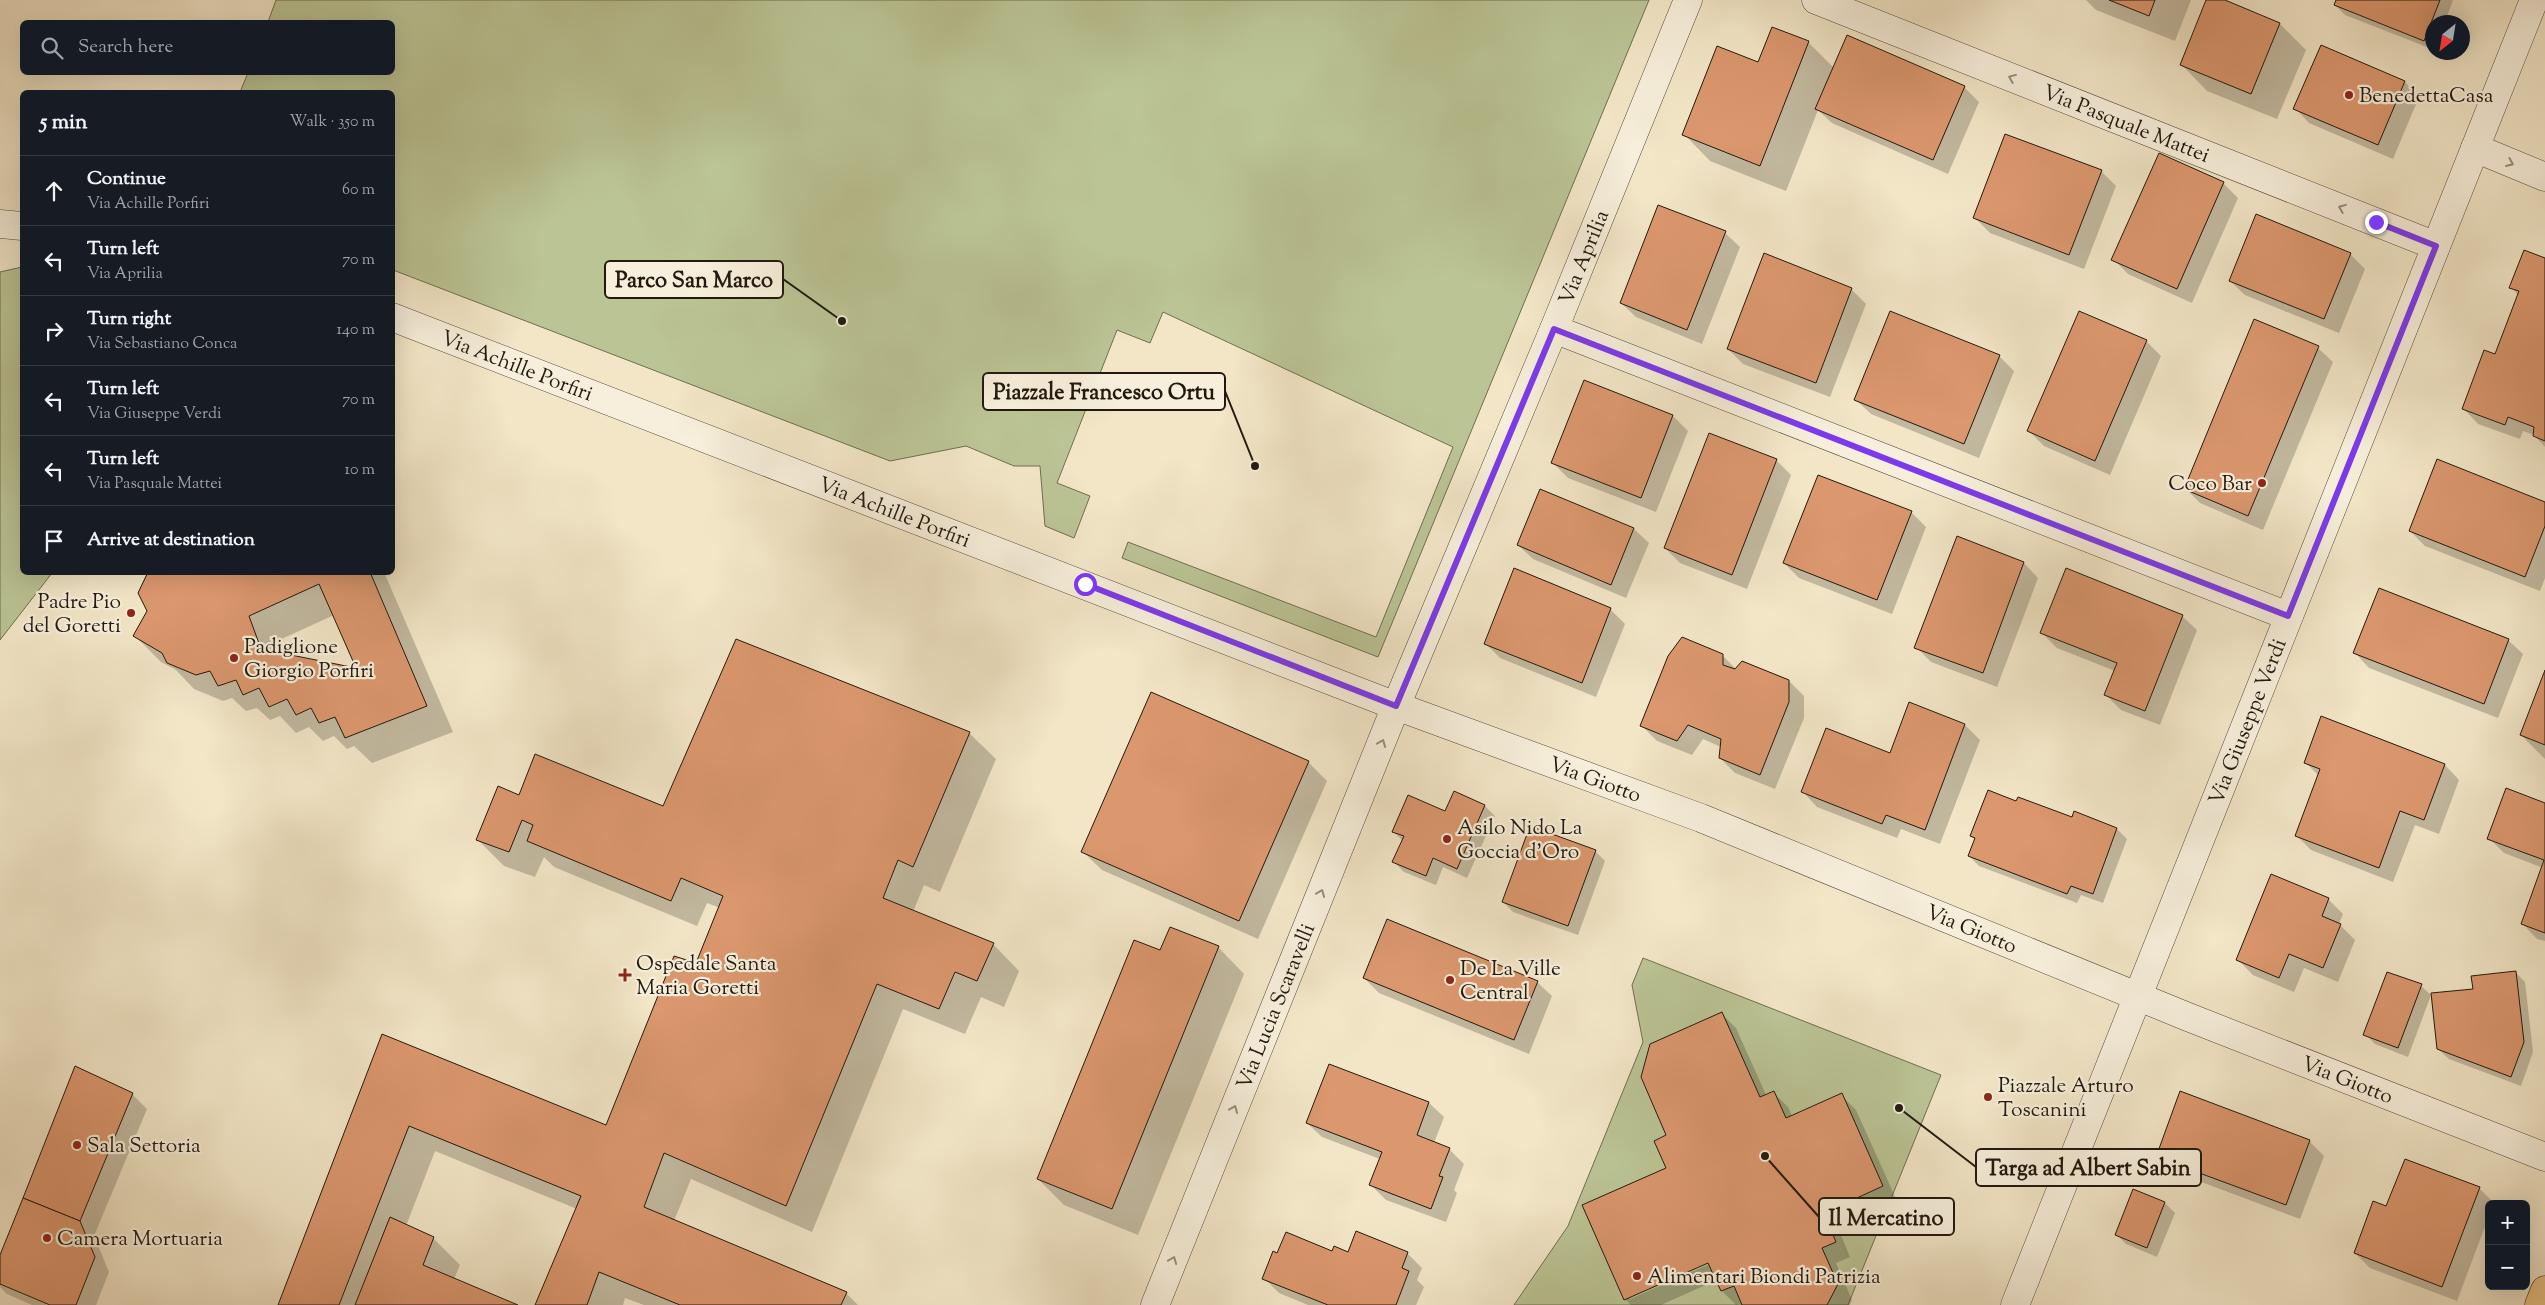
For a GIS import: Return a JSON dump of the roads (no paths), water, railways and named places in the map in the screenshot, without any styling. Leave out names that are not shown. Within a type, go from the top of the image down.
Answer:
[{"type":"main road","points":[[2539,1305],[2545,1290]]},
{"type":"street","name":"Via Aprilia","points":[[1396,706],[1554,329],[1688,0]]},
{"type":"street","name":"Via Pasquale Mattei","points":[[1816,0],[2436,246]]},
{"type":"street","name":"Via Giuseppe Verdi","points":[[2015,1305],[2534,0]]},
{"type":"street","points":[[2475,148],[2545,177]]},
{"type":"street","name":"Via Achille Porfiri","points":[[395,318],[1396,706]]},
{"type":"street","points":[[1554,329],[2288,616]]},
{"type":"street","name":"Via Giotto","points":[[1396,706],[1701,818],[2139,997],[2545,1157]]},
{"type":"street","name":"Via Lucia Scaravelli","points":[[1155,1305],[1396,706]]},
{"type":"place","name":"BenedettaCasa","points":[[2349,95]]},
{"type":"place","name":"Parco San Marco","points":[[842,321]]},
{"type":"place","name":"Piazzale Francesco Ortu","points":[[1255,466]]},
{"type":"place","name":"Coco Bar","points":[[2262,483]]},
{"type":"place","name":"Padre Pio del Goretti","points":[[131,613]]},
{"type":"place","name":"Padiglione Giorgio Porfiri","points":[[234,658]]},
{"type":"place","name":"Asilo Nido La Goccia d'Oro","points":[[1447,839]]},
{"type":"place","name":"Ospedale Santa Maria Goretti","points":[[625,975]]},
{"type":"place","name":"De La Ville Central","points":[[1450,980]]},
{"type":"place","name":"Piazzale Arturo Toscanini","points":[[1988,1097]]},
{"type":"place","name":"Targa ad Albert Sabin","points":[[1899,1108]]},
{"type":"place","name":"Sala Settoria","points":[[77,1145]]},
{"type":"place","name":"Il Mercatino","points":[[1765,1156]]},
{"type":"place","name":"Camera Mortuaria","points":[[47,1238]]},
{"type":"place","name":"Alimentari Biondi Patrizia","points":[[1637,1276]]}]
